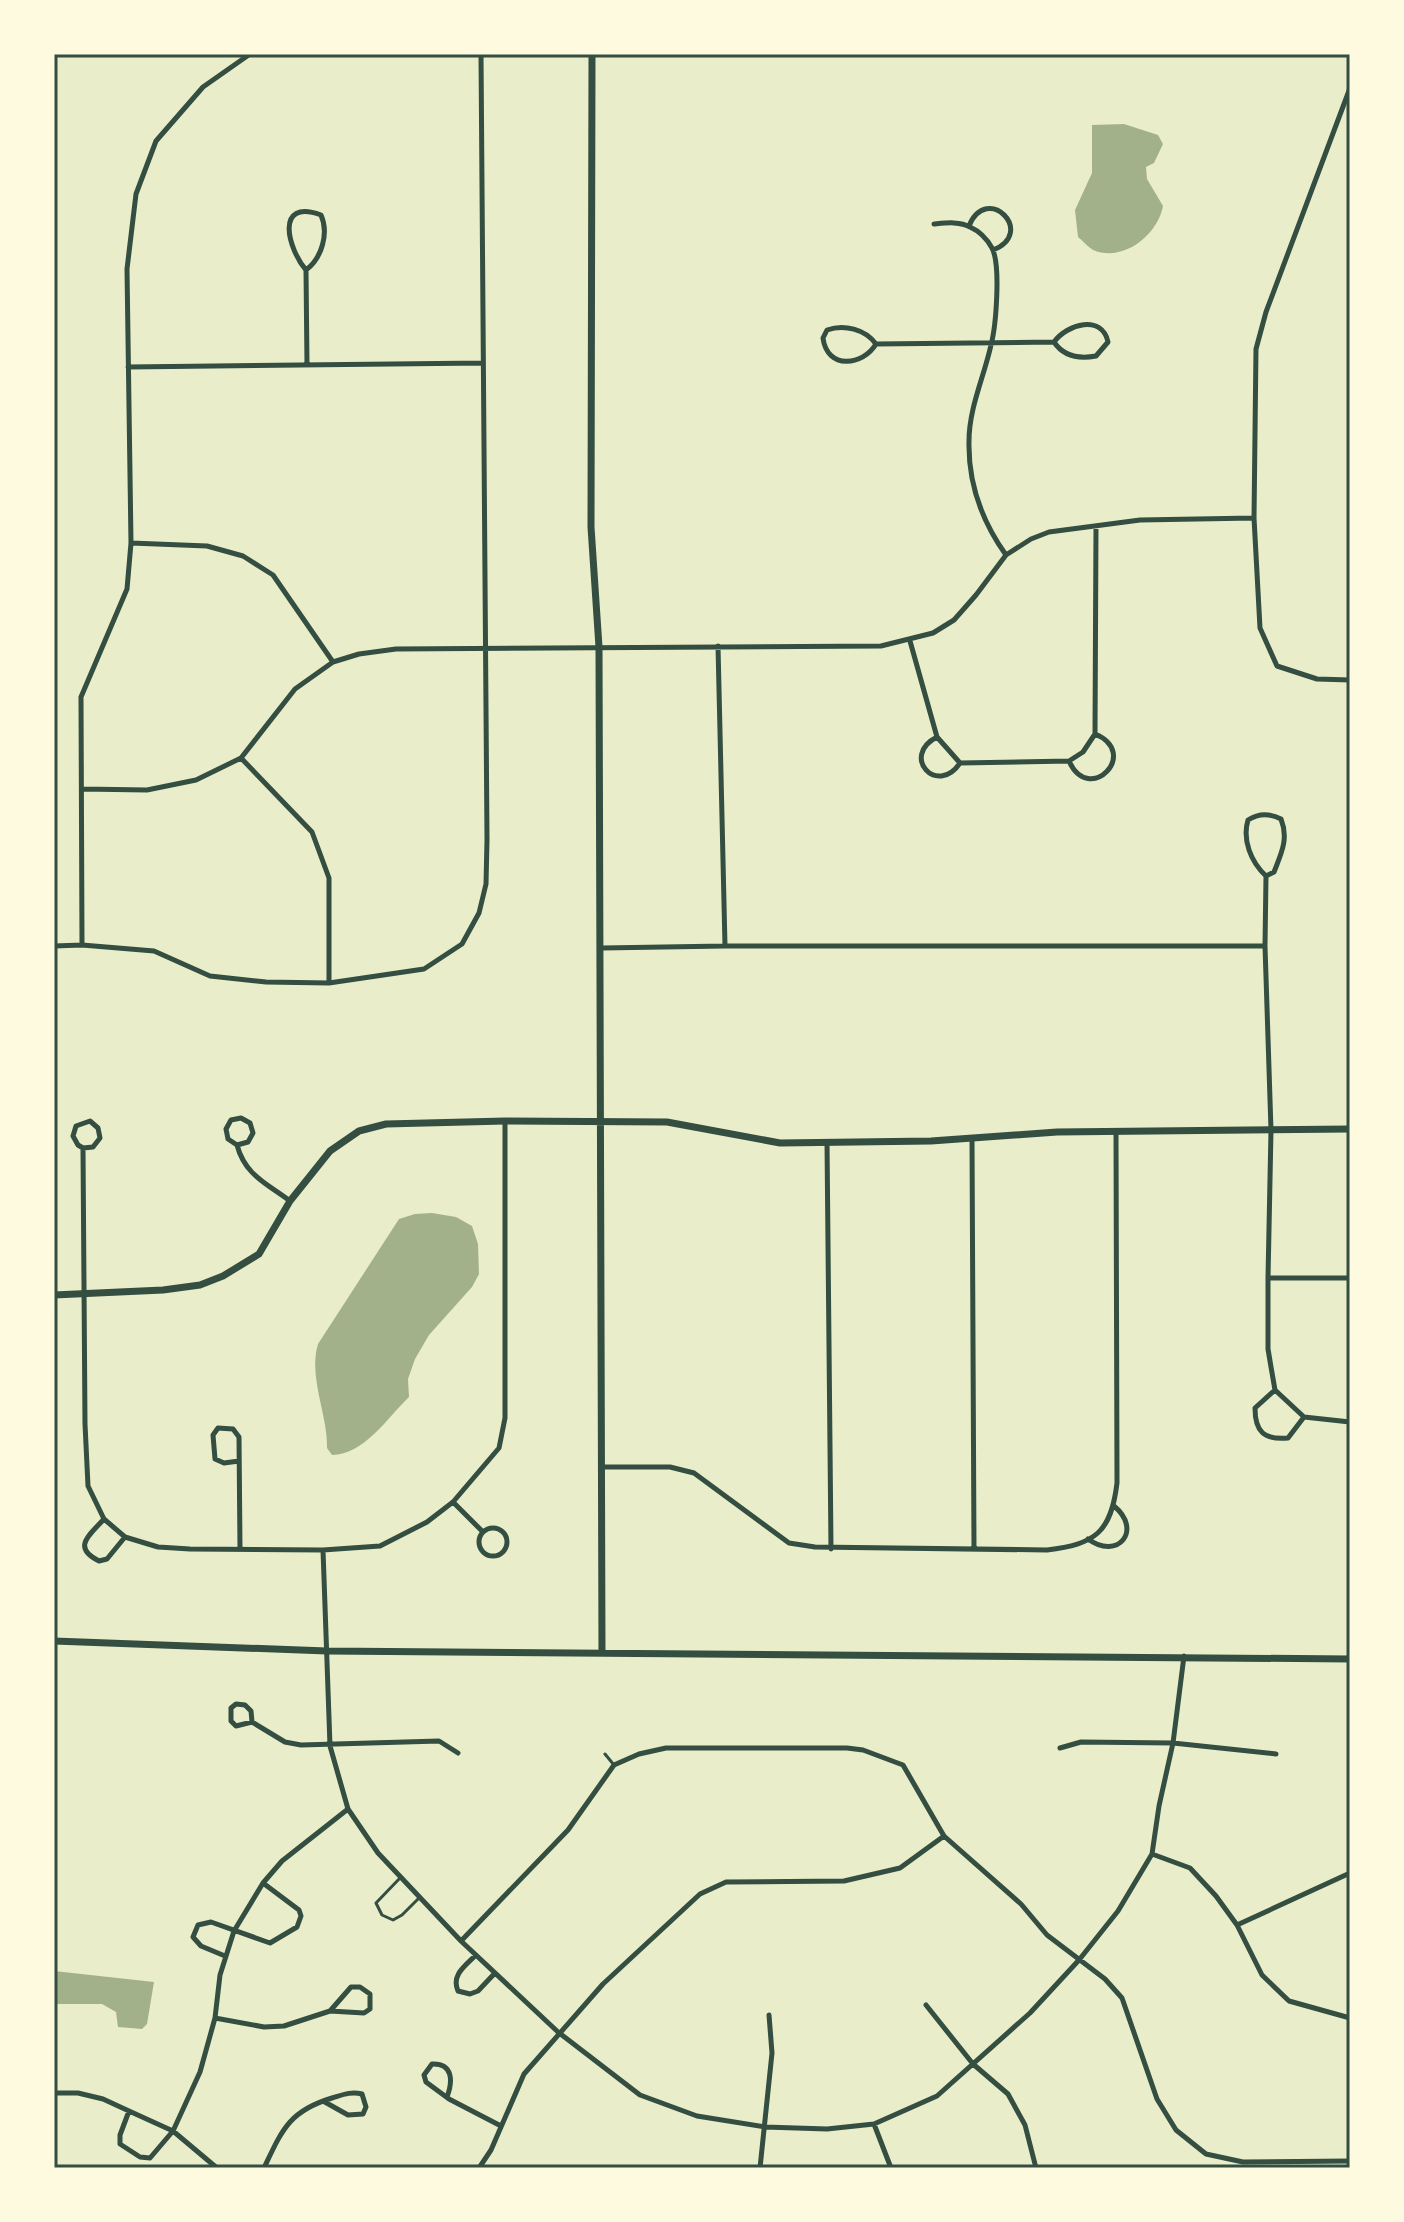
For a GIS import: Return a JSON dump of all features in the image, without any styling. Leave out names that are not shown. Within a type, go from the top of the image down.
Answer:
[{"type":"street","points":[[82,945],[81,697],[127,589],[131,543],[127,269],[136,194],[156,141],[203,87],[250,54]]},
{"type":"street","points":[[54,946],[154,951],[210,976],[266,982],[329,983],[424,969],[462,944],[479,913],[486,884],[487,840],[481,54]]},
{"type":"street","points":[[592,54],[591,527],[599,647],[602,948],[602,1653]]},
{"type":"street","points":[[1350,88],[1266,312],[1256,349],[1254,518],[1260,628],[1277,666],[1317,679],[1350,680]]},
{"type":"street","points":[[969,226],[979,211],[988,208],[1005,215],[1011,231],[1008,240],[1002,247],[993,250]]},
{"type":"street","points":[[306,270],[314,264],[325,238],[326,226],[321,215],[308,210],[291,218],[287,231],[299,262],[306,270],[307,365]]},
{"type":"street","points":[[934,224],[969,226],[984,237],[993,250],[996,273],[992,342],[974,406],[969,436],[969,466],[976,501],[989,531],[1006,555]]},
{"type":"street","points":[[1086,323],[1106,333],[1108,342],[1096,356],[1084,358],[1059,350],[1054,342],[1061,333],[1086,323]]},
{"type":"street","points":[[839,326],[870,335],[876,344],[871,351],[848,361],[835,360],[829,356],[823,338],[827,330],[839,326]]},
{"type":"street","points":[[876,344],[1054,342]]},
{"type":"street","points":[[128,367],[483,363]]},
{"type":"street","points":[[82,789],[147,790],[196,780],[241,758],[295,689],[333,662],[359,654],[396,649],[881,646],[933,633],[954,620],[1006,555],[1049,532],[1140,520],[1254,518]]},
{"type":"street","points":[[910,641],[937,737],[960,763],[1069,761],[1083,752],[1095,734],[1096,526]]},
{"type":"street","points":[[131,543],[207,546],[243,556],[273,575],[333,662]]},
{"type":"street","points":[[718,646],[725,946]]},
{"type":"street","points":[[1069,761],[1073,770],[1089,779],[1107,772],[1114,754],[1104,738],[1095,734]]},
{"type":"street","points":[[937,737],[926,743],[921,754],[922,766],[930,775],[942,777],[953,773],[960,763]]},
{"type":"street","points":[[241,758],[312,832],[329,878],[329,983]]},
{"type":"street","points":[[1266,876],[1274,872],[1285,843],[1281,819],[1272,814],[1256,815],[1248,820],[1244,832],[1255,866],[1266,876],[1271,1130],[1268,1349],[1275,1390],[1304,1417],[1350,1422]]},
{"type":"street","points":[[602,948],[1265,946]]},
{"type":"street","points":[[237,1145],[248,1142],[253,1133],[250,1123],[241,1118],[231,1120],[226,1129],[228,1139],[237,1145],[241,1162],[290,1201]]},
{"type":"street","points":[[90,1121],[98,1128],[100,1138],[93,1147],[83,1148],[74,1141],[73,1131],[80,1123],[90,1121]]},
{"type":"street","points":[[83,1148],[88,1486],[104,1519],[125,1537],[158,1547],[323,1550],[380,1546],[427,1522],[453,1502],[499,1448],[505,1418],[505,1121]]},
{"type":"street","points":[[54,1295],[175,1288],[200,1285],[223,1276],[259,1254],[290,1201],[330,1151],[359,1131],[386,1124],[667,1122],[780,1143],[931,1141],[1116,1132],[1350,1129]]},
{"type":"street","points":[[601,1467],[670,1467],[694,1473],[789,1543],[831,1549],[1047,1550],[1078,1546],[1100,1531],[1114,1506],[1117,1483],[1116,1132]]},
{"type":"street","points":[[972,1137],[974,1549]]},
{"type":"street","points":[[827,1142],[831,1549]]},
{"type":"street","points":[[1268,1278],[1350,1278]]},
{"type":"street","points":[[1275,1390],[1255,1408],[1255,1421],[1262,1433],[1274,1439],[1288,1438],[1304,1417]]},
{"type":"street","points":[[239,1461],[224,1463],[215,1459],[213,1435],[218,1428],[238,1432],[239,1461],[240,1549]]},
{"type":"street","points":[[453,1502],[483,1532]]},
{"type":"street","points":[[1088,1539],[1099,1547],[1112,1548],[1123,1540],[1128,1527],[1125,1514],[1114,1506]]},
{"type":"street","points":[[104,1519],[86,1539],[84,1547],[88,1556],[99,1561],[107,1559],[125,1537]]},
{"type":"street","points":[[493,1528],[503,1532],[508,1542],[503,1552],[493,1557],[483,1552],[479,1542],[483,1532],[493,1528]]},
{"type":"street","points":[[323,1550],[330,1746],[348,1809],[378,1853],[461,1941],[558,2032],[640,2095],[697,2116],[765,2127],[827,2129],[874,2124],[937,2096],[1030,2013],[1079,1960],[1118,1911],[1152,1854],[1173,1743],[1184,1656]]},
{"type":"street","points":[[54,1641],[327,1651],[1350,1659]]},
{"type":"street","points":[[252,1722],[251,1711],[245,1705],[236,1704],[231,1708],[231,1721],[236,1726],[252,1722],[285,1742],[330,1746],[439,1741],[458,1753]]},
{"type":"street","points":[[1060,1748],[1081,1742],[1173,1743],[1276,1754]]},
{"type":"street","points":[[461,1941],[568,1830],[614,1765],[639,1754],[666,1748],[863,1750],[903,1765],[944,1836],[1021,1904],[1047,1935],[1105,1979],[1122,1998],[1157,2099],[1176,2130],[1206,2154],[1243,2162],[1350,2161]]},
{"type":"street","points":[[129,2111],[120,2144],[140,2157],[150,2158],[173,2131],[200,2072],[215,2018],[225,1956],[234,1931],[263,1883],[282,1861],[348,1809]]},
{"type":"street","points":[[479,2168],[491,2150],[524,2074],[603,1984],[700,1894],[726,1882],[844,1881],[900,1868],[944,1836]]},
{"type":"street","points":[[1152,1854],[1190,1868],[1237,1925],[1262,1975],[1289,2001],[1350,2018]]},
{"type":"street","points":[[1237,1925],[1350,1873]]},
{"type":"street","points":[[225,1956],[196,1942],[193,1937],[195,1928],[204,1922],[211,1922],[270,1943],[297,1927],[301,1916],[299,1910],[263,1883]]},
{"type":"street","points":[[476,1955],[457,1974],[458,1991],[470,1994],[478,1991],[495,1973]]},
{"type":"street","points":[[215,2018],[264,2027],[284,2026],[330,2011],[364,2013],[370,2009],[370,1994],[360,1987],[351,1987],[330,2011]]},
{"type":"street","points":[[926,2005],[973,2064],[1008,2094],[1025,2125],[1036,2168]]},
{"type":"street","points":[[760,2168],[772,2053],[769,2015]]},
{"type":"street","points":[[447,2097],[451,2077],[449,2069],[432,2064],[424,2075],[426,2082],[447,2097],[501,2126]]},
{"type":"street","points":[[264,2168],[283,2128],[293,2117],[323,2101],[355,2092],[362,2094],[366,2107],[363,2114],[348,2115],[323,2101]]},
{"type":"street","points":[[54,2093],[78,2093],[103,2099],[173,2131],[217,2168]]},
{"type":"street","points":[[874,2124],[891,2168]]},
{"type":"lane","points":[[605,1754],[614,1765]]},
{"type":"lane","points":[[400,1878],[376,1903],[382,1915],[393,1920],[419,1898]]},
{"type":"shaded area","points":[[1124,124],[1158,135],[1163,144],[1154,163],[1146,167],[1147,179],[1163,206],[1147,236],[1127,249],[1105,253],[1093,250],[1078,237],[1075,210],[1092,173],[1092,125]]},
{"type":"shaded area","points":[[432,1213],[456,1217],[472,1226],[478,1244],[479,1274],[472,1287],[429,1335],[415,1359],[408,1379],[409,1397],[365,1442],[355,1449],[332,1455],[327,1448],[315,1370],[318,1344],[399,1219]]},
{"type":"shaded area","points":[[54,1971],[154,1982],[147,2024],[142,2029],[118,2027],[116,2012],[102,2004],[54,2004]]}]
